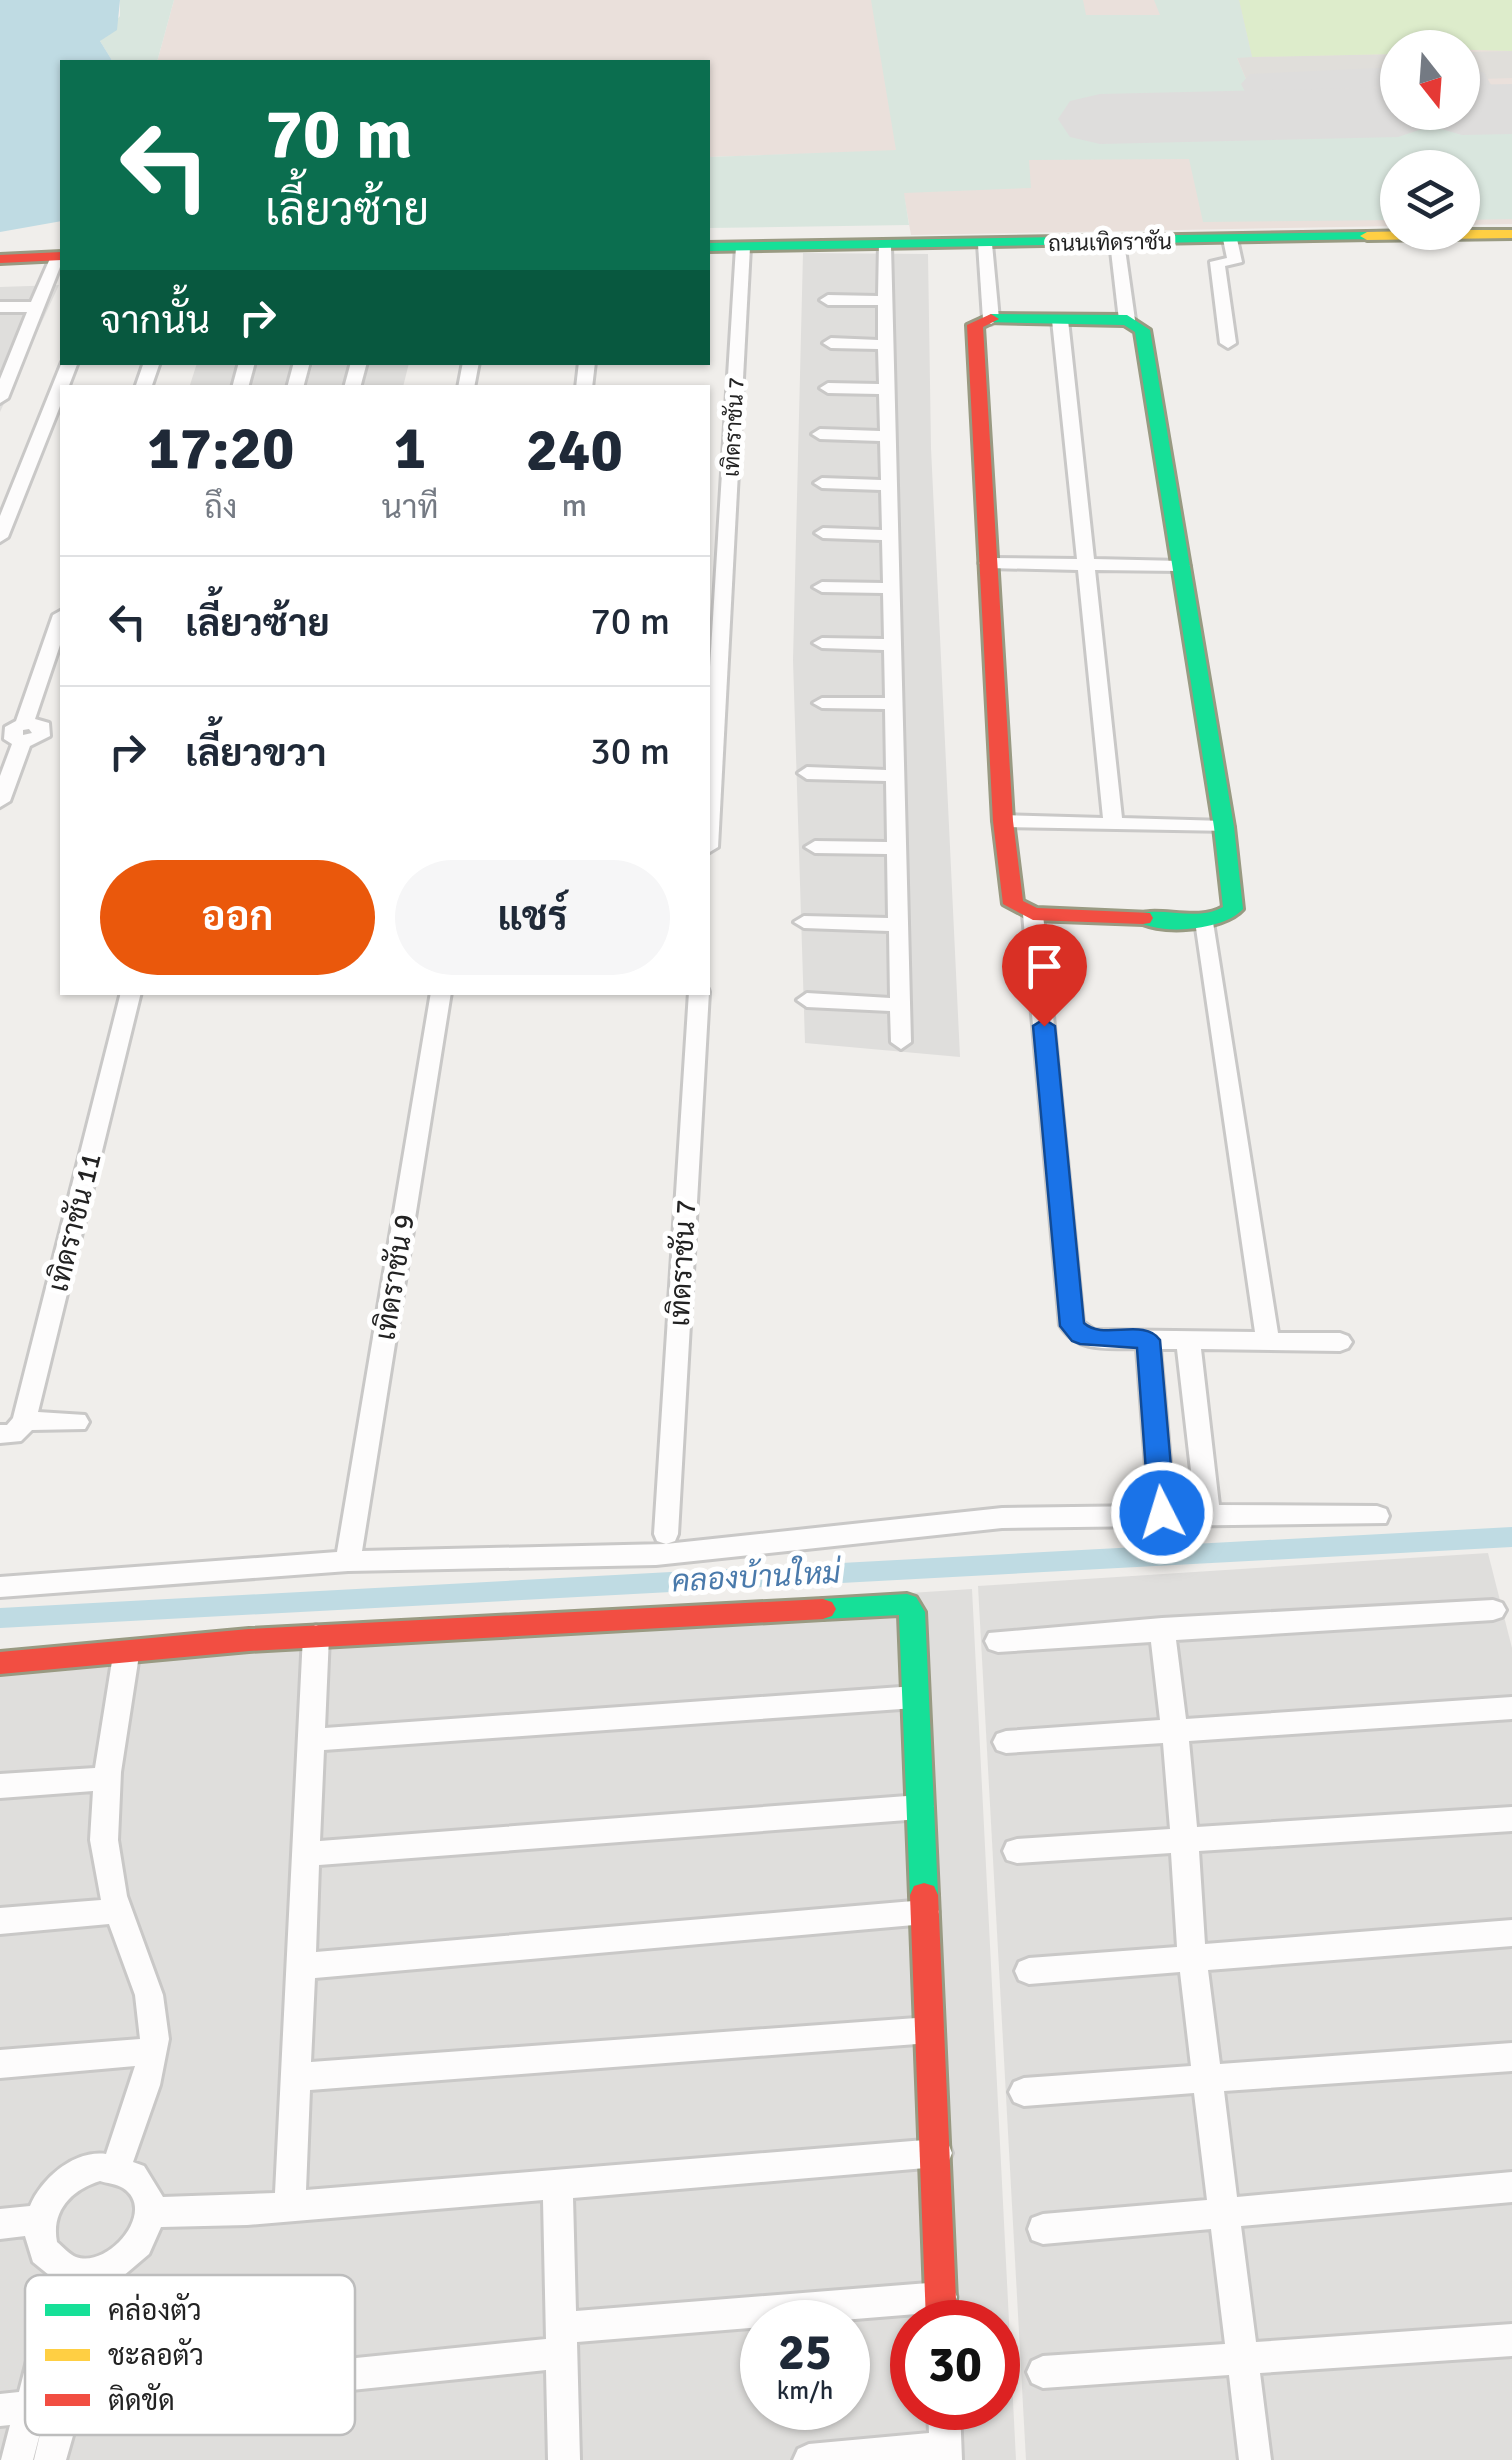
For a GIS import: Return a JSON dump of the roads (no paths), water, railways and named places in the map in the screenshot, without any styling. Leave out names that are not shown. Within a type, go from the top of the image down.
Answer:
[{"type":"street","name":"ถนนเทิดราชัน","points":[[710,247],[1512,234]]},
{"type":"street","points":[[1228,343],[1218,262],[1235,262],[1230,239]]},
{"type":"street","points":[[1117,242],[1126,320]]},
{"type":"street","points":[[985,244],[991,320]]},
{"type":"street","points":[[884,246],[894,848],[902,1042]]},
{"type":"street","name":"เทิดราชัน 7","points":[[710,812],[743,247]]},
{"type":"street","points":[[0,259],[54,257],[0,361]]},
{"type":"street","points":[[828,300],[885,300]]},
{"type":"street","points":[[0,307],[31,307]]},
{"type":"street","points":[[0,398],[31,307]]},
{"type":"street","points":[[991,320],[1060,320],[1126,320],[1142,330],[1224,827],[1234,909],[1223,918],[1205,921],[1033,914],[1013,904],[1003,821],[975,325],[991,320]]},
{"type":"street","points":[[1060,320],[1112,824]]},
{"type":"street","points":[[830,343],[886,345]]},
{"type":"street","points":[[0,537],[60,387]]},
{"type":"street","points":[[828,388],[886,390]]},
{"type":"street","points":[[820,434],[887,436]]},
{"type":"street","points":[[822,483],[888,485]]},
{"type":"street","points":[[823,533],[889,536]]},
{"type":"street","points":[[988,562],[1180,566]]},
{"type":"street","points":[[822,587],[890,588]]},
{"type":"street","points":[[0,801],[31,732],[60,623]]},
{"type":"street","points":[[822,643],[891,645]]},
{"type":"street","points":[[822,703],[892,704]]},
{"type":"street","points":[[31,732],[60,727]]},
{"type":"street","points":[[31,732],[60,739]]},
{"type":"street","points":[[807,773],[895,776]]},
{"type":"street","points":[[1003,821],[1224,827]]},
{"type":"street","points":[[815,847],[894,848]]},
{"type":"street","points":[[1033,914],[1072,1326],[1080,1335],[1094,1338],[1340,1342]]},
{"type":"street","points":[[1205,921],[1268,1341]]},
{"type":"street","points":[[804,922],[899,924]]},
{"type":"street","name":"เทิดราชัน 11","points":[[24,1421],[130,995]]},
{"type":"street","name":"เทิดราชัน 9","points":[[348,1562],[441,995]]},
{"type":"street","name":"เทิดราชัน 7","points":[[666,1534],[698,995]]},
{"type":"street","points":[[807,1000],[900,1006]]},
{"type":"street","points":[[1148,1340],[1162,1513]]},
{"type":"street","points":[[1188,1340],[1208,1515]]},
{"type":"street","points":[[0,1434],[20,1430],[24,1421],[76,1422]]},
{"type":"street","points":[[0,1587],[348,1562],[656,1555],[1002,1518],[1162,1513],[1378,1516]]},
{"type":"street","points":[[0,1662],[316,1636],[898,1601],[912,1612],[941,2300]]},
{"type":"street","points":[[998,1641],[1492,1610]]},
{"type":"street","points":[[1162,1629],[1175,1730],[1192,1956],[1256,2460]]},
{"type":"street","points":[[290,2206],[316,1636]]},
{"type":"street","points":[[116,2168],[156,2039],[148,1995],[117,1911],[104,1840],[107,1779],[126,1654]]},
{"type":"street","points":[[311,1740],[915,1697]]},
{"type":"street","points":[[1006,1742],[1512,1708]]},
{"type":"street","points":[[0,1786],[107,1779]]},
{"type":"street","points":[[306,1854],[920,1808]]},
{"type":"street","points":[[1016,1851],[1512,1819]]},
{"type":"street","points":[[0,1921],[117,1911]]},
{"type":"street","points":[[301,1966],[925,1912]]},
{"type":"street","points":[[1029,1971],[1512,1933]]},
{"type":"street","points":[[296,2077],[930,2030]]},
{"type":"street","points":[[0,2064],[153,2052]]},
{"type":"street","points":[[1024,2092],[1512,2057]]},
{"type":"street","points":[[151,2212],[290,2206],[937,2152]]},
{"type":"street","points":[[107,2275],[142,2240],[151,2212],[142,2184],[116,2168],[100,2166],[68,2178],[54,2190],[39,2220],[44,2251],[66,2270],[97,2273],[111,2268]]},
{"type":"street","points":[[558,2184],[564,2460]]},
{"type":"street","points":[[1043,2229],[1512,2186]]},
{"type":"street","points":[[0,2224],[39,2220]]},
{"type":"street","points":[[64,2275],[66,2270]]},
{"type":"street","points":[[355,2366],[562,2340],[890,2314]]},
{"type":"street","points":[[1043,2372],[1512,2340]]},
{"type":"street","points":[[17,2460],[16,2408],[25,2383]]},
{"type":"street","points":[[50,2460],[57,2435]]},
{"type":"street","points":[[809,2460],[946,2454]]},
{"type":"water","points":[[0,0],[120,0],[117,30],[100,41],[112,60],[60,60],[60,221],[0,232]]},
{"type":"waterway","name":"คลองบ้านใหม่","points":[[0,1618],[1512,1537]]}]
